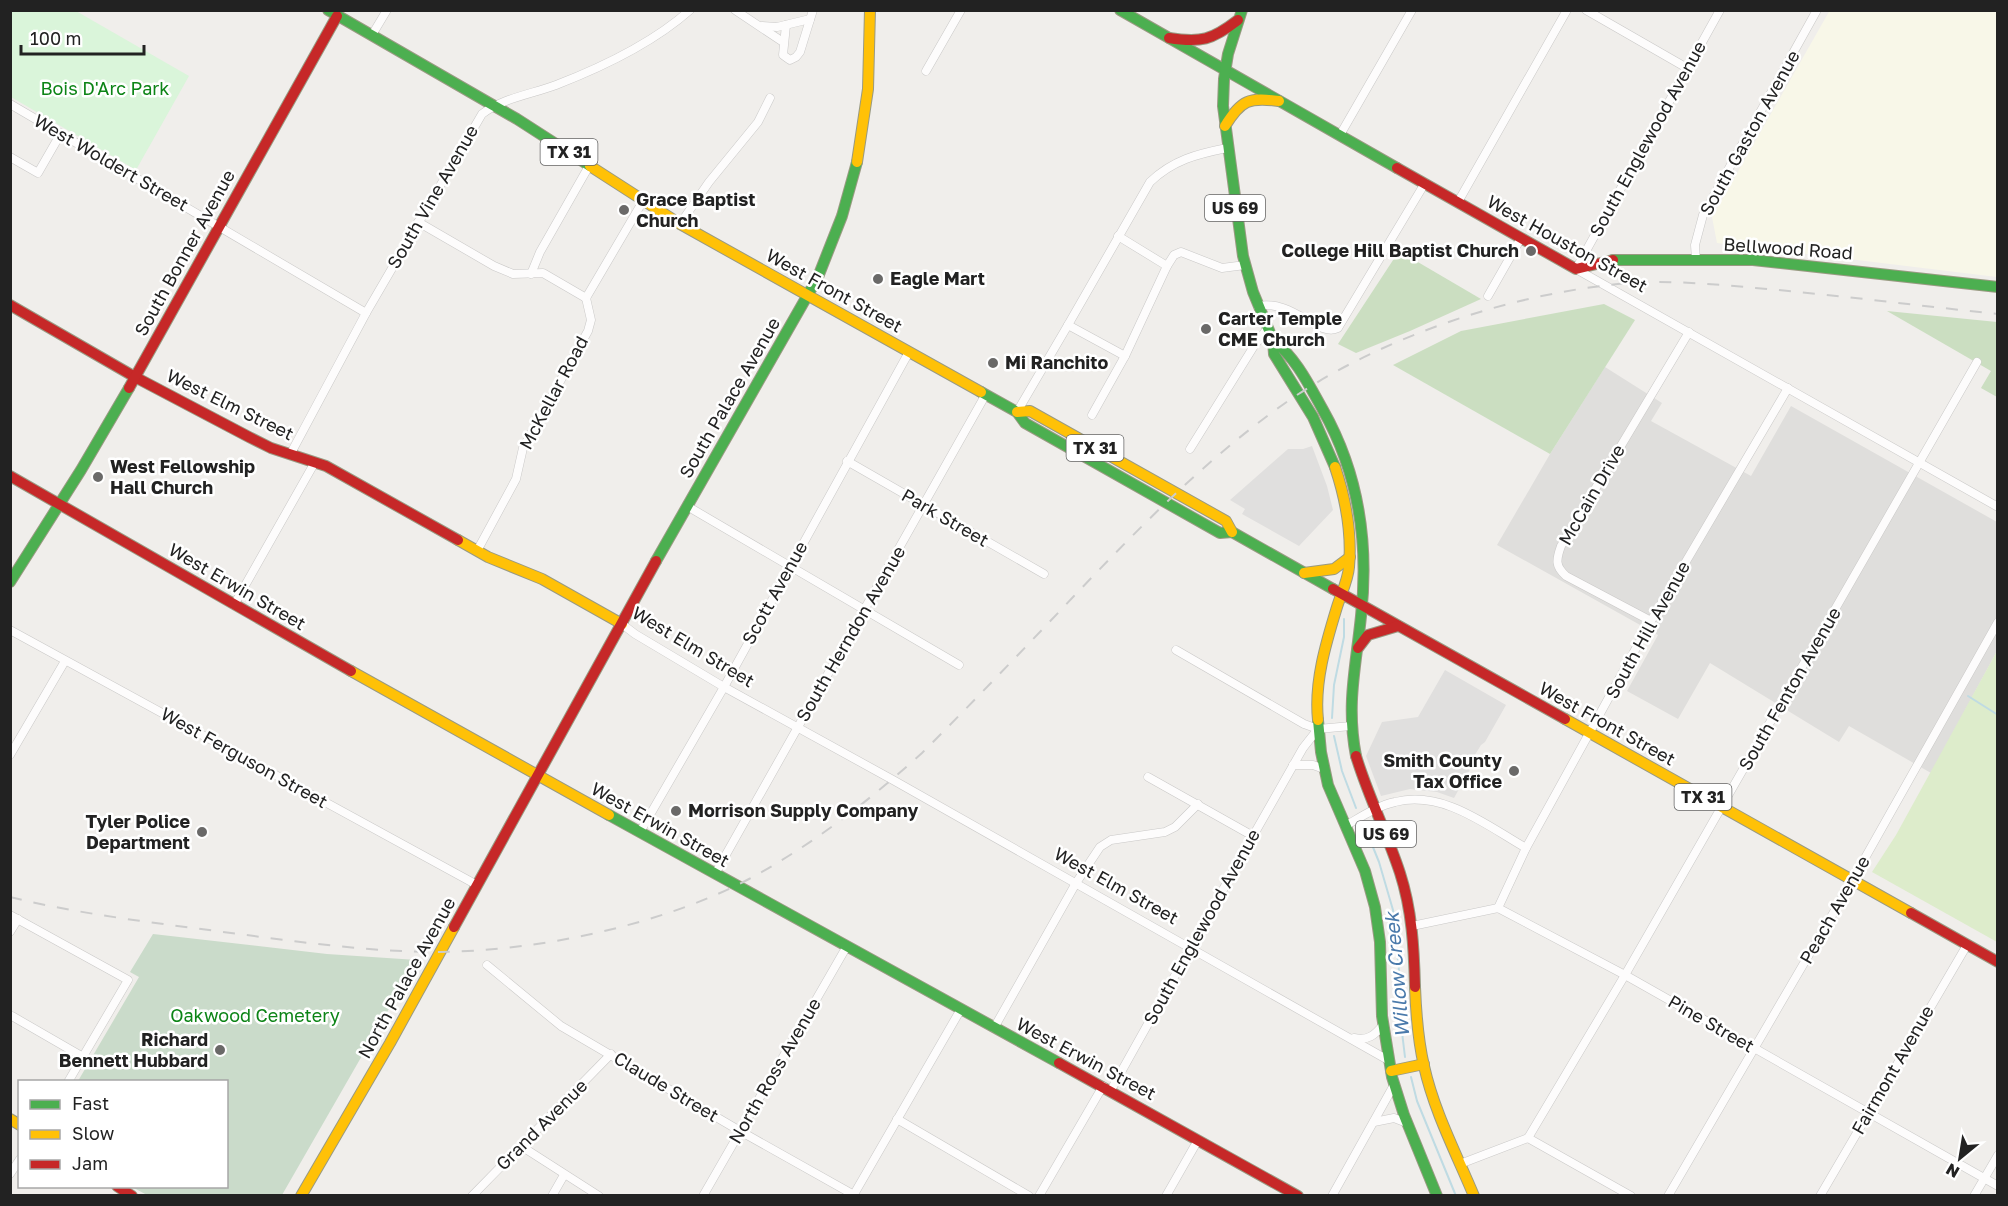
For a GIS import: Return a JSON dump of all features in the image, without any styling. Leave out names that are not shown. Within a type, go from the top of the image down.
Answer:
[{"type":"main road","name":"South Palace Avenue","points":[[538,776],[687,506],[808,296],[842,216],[856,169],[866,108],[870,10]]},
{"type":"main road","name":"West Houston Street","points":[[1120,10],[1576,269]]},
{"type":"main road","name":"West Front Street","points":[[332,13],[495,106],[680,224],[1017,412],[1030,411],[1226,521],[1232,532],[1363,607],[1998,962]]},
{"type":"main road","name":"South Bonner Avenue","points":[[10,582],[60,504],[135,377],[219,226],[332,13]]},
{"type":"main road","points":[[1169,38],[1191,42],[1209,40],[1240,15]]},
{"type":"main road","name":"US 69","points":[[1240,15],[1226,70],[1223,93],[1227,148],[1245,265],[1258,306],[1273,340],[1274,354],[1320,430],[1338,473],[1349,523],[1350,557],[1342,595],[1321,666],[1317,698],[1318,729],[1324,769],[1331,792],[1365,872],[1377,916],[1383,1025],[1394,1085],[1437,1196]]},
{"type":"main road","points":[[1225,126],[1235,109],[1248,99],[1279,101]]},
{"type":"main road","name":"Bellwood Road","points":[[1576,269],[1620,259],[1753,260],[1998,287]]},
{"type":"main road","name":"West Elm Street","points":[[10,305],[135,377],[263,444],[339,473],[477,551],[542,579],[622,624]]},
{"type":"main road","name":"US 69","points":[[1273,340],[1286,349],[1333,426],[1346,455],[1356,488],[1366,564],[1363,607],[1351,694],[1351,726],[1359,767],[1401,875],[1413,926],[1417,1018],[1424,1064],[1437,1107],[1474,1196]]},
{"type":"main road","name":"West Erwin Street","points":[[10,476],[538,776],[1107,1088],[1298,1196]]},
{"type":"main road","points":[[1304,573],[1334,570],[1350,557]]},
{"type":"main road","points":[[1357,649],[1368,635],[1398,626]]},
{"type":"main road","name":"North Palace Avenue","points":[[301,1196],[385,1052],[538,776]]},
{"type":"main road","points":[[1390,1066],[1424,1064]]},
{"type":"street","points":[[372,35],[387,10]]},
{"type":"street","name":"South Vine Avenue","points":[[291,453],[366,313],[478,119],[495,106],[591,70],[654,36],[690,10]]},
{"type":"street","points":[[735,10],[783,42]]},
{"type":"street","points":[[786,25],[783,55],[790,60],[796,57],[813,10]]},
{"type":"street","points":[[926,71],[961,10]]},
{"type":"street","points":[[1340,135],[1412,10]]},
{"type":"street","points":[[1458,202],[1567,10]]},
{"type":"street","points":[[1586,10],[1687,68]]},
{"type":"street","name":"South Englewood Avenue","points":[[1576,269],[1720,10]]},
{"type":"street","name":"South Gaston Avenue","points":[[1696,260],[1695,245],[1703,215],[1817,10]]},
{"type":"street","points":[[756,24],[771,27],[810,19]]},
{"type":"street","points":[[680,224],[709,182],[758,122],[770,98]]},
{"type":"street","name":"West Woldert Street","points":[[10,104],[366,313]]},
{"type":"street","points":[[10,157],[38,173],[61,134]]},
{"type":"street","points":[[1017,412],[1146,186],[1165,168],[1189,156],[1227,148]]},
{"type":"street","points":[[531,274],[540,252],[589,166]]},
{"type":"street","points":[[1258,306],[1271,305],[1287,308],[1324,330],[1333,331],[1341,324],[1425,183]]},
{"type":"street","points":[[418,222],[494,266],[513,274],[543,273],[586,298],[643,201]]},
{"type":"street","points":[[1118,236],[1167,266]]},
{"type":"street","points":[[1488,296],[1521,238]]},
{"type":"street","points":[[1092,415],[1125,356],[1174,255],[1181,252],[1222,268],[1245,265]]},
{"type":"street","name":"West Houston Street","points":[[1576,269],[1998,507]]},
{"type":"street","name":"McKellar Road","points":[[477,551],[516,479],[523,448],[588,331],[591,320],[586,298]]},
{"type":"street","points":[[1068,325],[1125,356]]},
{"type":"street","points":[[1190,450],[1257,341],[1268,329]]},
{"type":"street","name":"McCain Drive","points":[[1651,621],[1566,576],[1557,568],[1556,559],[1561,546],[1689,332]]},
{"type":"street","name":"Scott Avenue","points":[[640,832],[724,687],[909,352]]},
{"type":"street","name":"South Fenton Avenue","points":[[1528,1138],[1625,975],[1977,362]]},
{"type":"street","name":"South Hill Avenue","points":[[1498,908],[1526,848],[1591,734],[1651,621],[1788,388]]},
{"type":"street","name":"South Herndon Avenue","points":[[715,874],[986,394]]},
{"type":"street","name":"Park Street","points":[[847,461],[1044,574]]},
{"type":"street","points":[[234,605],[315,462]]},
{"type":"street","points":[[687,506],[958,664]]},
{"type":"street","name":"Peach Avenue","points":[[1668,1196],[1852,881],[1998,622]]},
{"type":"street","name":"West Elm Street","points":[[622,624],[634,634],[724,687],[1350,1038],[1390,1066]]},
{"type":"street","name":"West Ferguson Street","points":[[10,630],[477,885]]},
{"type":"street","points":[[1176,650],[1304,723],[1318,729],[1351,726]]},
{"type":"street","points":[[10,756],[65,661]]},
{"type":"street","name":"South Englewood Avenue","points":[[1039,1196],[1191,947],[1293,765],[1318,729]]},
{"type":"street","points":[[1293,765],[1313,765],[1324,769]]},
{"type":"street","points":[[1148,777],[1253,836]]},
{"type":"street","points":[[1345,826],[1393,802],[1412,799],[1434,800],[1455,808],[1526,848]]},
{"type":"street","points":[[994,1028],[1077,883],[1100,848],[1105,843],[1128,837],[1165,832],[1175,827],[1198,804]]},
{"type":"street","points":[[1413,926],[1498,908]]},
{"type":"street","name":"Pine Street","points":[[1498,908],[1625,975],[1998,1186]]},
{"type":"street","points":[[10,932],[14,917],[128,980],[69,1080]]},
{"type":"street","name":"Fairmont Avenue","points":[[1820,1196],[1967,945]]},
{"type":"street","name":"North Ross Avenue","points":[[703,1196],[847,946]]},
{"type":"street","name":"Claude Street","points":[[487,965],[561,1026],[853,1195]]},
{"type":"street","points":[[853,1195],[961,1009]]},
{"type":"street","points":[[12,1016],[82,1057]]},
{"type":"street","points":[[1350,1038],[1368,1038],[1376,1034],[1383,1025]]},
{"type":"street","name":"Grand Avenue","points":[[471,1196],[611,1054]]},
{"type":"street","points":[[1332,1196],[1394,1085]]},
{"type":"street","points":[[1374,1122],[1380,1119],[1396,1118],[1407,1123]]},
{"type":"street","points":[[897,1119],[1029,1196]]},
{"type":"street","points":[[1461,1164],[1528,1138],[1632,1196]]},
{"type":"street","points":[[1166,1196],[1198,1140]]},
{"type":"street","points":[[521,1146],[599,1196]]},
{"type":"street","points":[[1974,1196],[1998,1155]]},
{"type":"street","points":[[552,1196],[564,1175]]},
{"type":"shaded area","points":[[1830,10],[1997,11],[1997,277],[1717,243],[1712,217]]},
{"type":"shaded area","points":[[1605,367],[1662,403],[1651,421],[1751,476],[1791,406],[1997,522],[1997,651],[1931,773],[1849,726],[1839,742],[1710,663],[1678,719],[1627,691],[1658,635],[1497,545],[1550,454]]},
{"type":"shaded area","points":[[1312,446],[1333,510],[1299,546],[1242,514],[1245,509],[1230,500],[1288,449],[1303,449]]},
{"type":"shaded area","points":[[1445,670],[1506,705],[1473,758],[1473,764],[1454,798],[1437,792],[1410,789],[1381,796],[1366,756],[1382,722],[1418,717]]},
{"type":"green space","name":"Bois D'Arc Park","points":[[11,10],[76,11],[189,76],[136,170],[11,97]]},
{"type":"green space","points":[[1399,251],[1481,299],[1356,353],[1338,344]]},
{"type":"green space","points":[[1604,304],[1635,320],[1550,454],[1393,365],[1461,331]]},
{"type":"green space","points":[[1887,311],[1997,322],[1997,397],[1981,388],[1991,371]]},
{"type":"green space","points":[[1997,651],[1998,942],[1872,872],[1896,835]]},
{"type":"green space","name":"Oakwood Cemetery","points":[[153,934],[327,954],[417,960],[282,1195],[147,1195],[134,1188],[228,1188],[228,1080],[79,1080],[139,977],[130,972]]},
{"type":"waterway","name":"Willow Creek","points":[[1332,718],[1334,685],[1344,637],[1344,619]]},
{"type":"waterway","points":[[1968,696],[1998,715]]},
{"type":"waterway","name":"Willow Creek","points":[[1334,736],[1342,771],[1356,808]]},
{"type":"waterway","name":"Willow Creek","points":[[1364,825],[1379,862],[1393,910],[1399,971],[1398,999],[1405,1057]]},
{"type":"waterway","name":"Willow Creek","points":[[1411,1077],[1417,1101],[1456,1196]]},
{"type":"railway","points":[[10,897],[92,914],[148,922],[335,946],[413,952],[517,947],[558,941],[639,922],[678,910],[749,879],[795,852],[861,805],[922,753],[1098,571],[1199,472],[1281,406],[1359,359],[1448,322],[1494,308],[1540,296],[1630,283],[1699,283],[1998,314]]},
{"type":"traffic: fast","points":[[328,10],[517,119],[590,166]]},
{"type":"traffic: fast","points":[[1120,10],[1397,168]]},
{"type":"traffic: fast","points":[[1242,10],[1228,54],[1223,106],[1243,256],[1253,292],[1273,340],[1274,354],[1313,417],[1335,467]]},
{"type":"traffic: fast","points":[[656,561],[818,277],[842,216],[857,162]]},
{"type":"traffic: fast","points":[[1613,260],[1753,260],[1998,287]]},
{"type":"traffic: fast","points":[[1273,340],[1289,355],[1323,410],[1335,434],[1353,484],[1364,562],[1352,702],[1356,756]]},
{"type":"traffic: fast","points":[[10,582],[81,470],[129,388]]},
{"type":"traffic: fast","points":[[981,392],[1017,412],[1025,423],[1220,533],[1232,532],[1333,589]]},
{"type":"traffic: fast","points":[[1318,720],[1321,752],[1328,785],[1365,871],[1375,907],[1380,942],[1382,1016],[1392,1077],[1404,1115],[1437,1196]]},
{"type":"traffic: fast","points":[[609,815],[1059,1063]]},
{"type":"traffic: slow","points":[[857,162],[868,89],[870,10]]},
{"type":"traffic: slow","points":[[1225,126],[1236,111],[1247,102],[1253,100],[1279,101]]},
{"type":"traffic: slow","points":[[590,166],[680,224],[981,392]]},
{"type":"traffic: slow","points":[[1017,412],[1030,411],[1226,521],[1232,532]]},
{"type":"traffic: slow","points":[[1318,720],[1318,691],[1322,663],[1349,567],[1350,542],[1347,517],[1335,467]]},
{"type":"traffic: slow","points":[[458,540],[488,557],[542,579],[622,624]]},
{"type":"traffic: slow","points":[[1304,573],[1334,569],[1350,557]]},
{"type":"traffic: slow","points":[[351,671],[609,815]]},
{"type":"traffic: slow","points":[[1565,719],[1911,913]]},
{"type":"traffic: slow","points":[[301,1196],[454,927]]},
{"type":"traffic: slow","points":[[1415,987],[1419,1036],[1428,1083],[1439,1116],[1474,1196]]},
{"type":"traffic: slow","points":[[1391,1071],[1424,1064]]},
{"type":"traffic: slow","points":[[10,1119],[18,1124]]},
{"type":"traffic: jam","points":[[129,388],[337,16]]},
{"type":"traffic: jam","points":[[1169,38],[1190,40],[1206,38],[1221,32],[1238,20]]},
{"type":"traffic: jam","points":[[1397,168],[1576,269],[1613,260]]},
{"type":"traffic: jam","points":[[10,305],[135,377],[249,437],[271,448],[326,466],[458,540]]},
{"type":"traffic: jam","points":[[10,476],[351,671]]},
{"type":"traffic: jam","points":[[454,927],[656,561]]},
{"type":"traffic: jam","points":[[1333,589],[1565,719]]},
{"type":"traffic: jam","points":[[1358,648],[1368,635],[1398,626]]},
{"type":"traffic: jam","points":[[1356,756],[1404,887],[1412,929],[1415,987]]},
{"type":"traffic: jam","points":[[1911,913],[1998,962]]},
{"type":"traffic: jam","points":[[1059,1063],[1298,1196]]},
{"type":"traffic: jam","points":[[120,1188],[132,1196]]},
{"type":"place","name":"Grace Baptist Church","points":[[624,210]]},
{"type":"place","name":"College Hill Baptist Church","points":[[1531,251]]},
{"type":"place","name":"Eagle Mart","points":[[878,279]]},
{"type":"place","name":"Carter Temple CME Church","points":[[1206,329]]},
{"type":"place","name":"Mi Ranchito","points":[[993,363]]},
{"type":"place","name":"West Fellowship Hall Church","points":[[98,477]]},
{"type":"place","name":"Smith County Tax Office","points":[[1514,771]]},
{"type":"place","name":"Morrison Supply Company","points":[[676,811]]},
{"type":"place","name":"Tyler Police Department","points":[[202,832]]},
{"type":"place","name":"Richard Bennett Hubbard","points":[[220,1050]]}]
